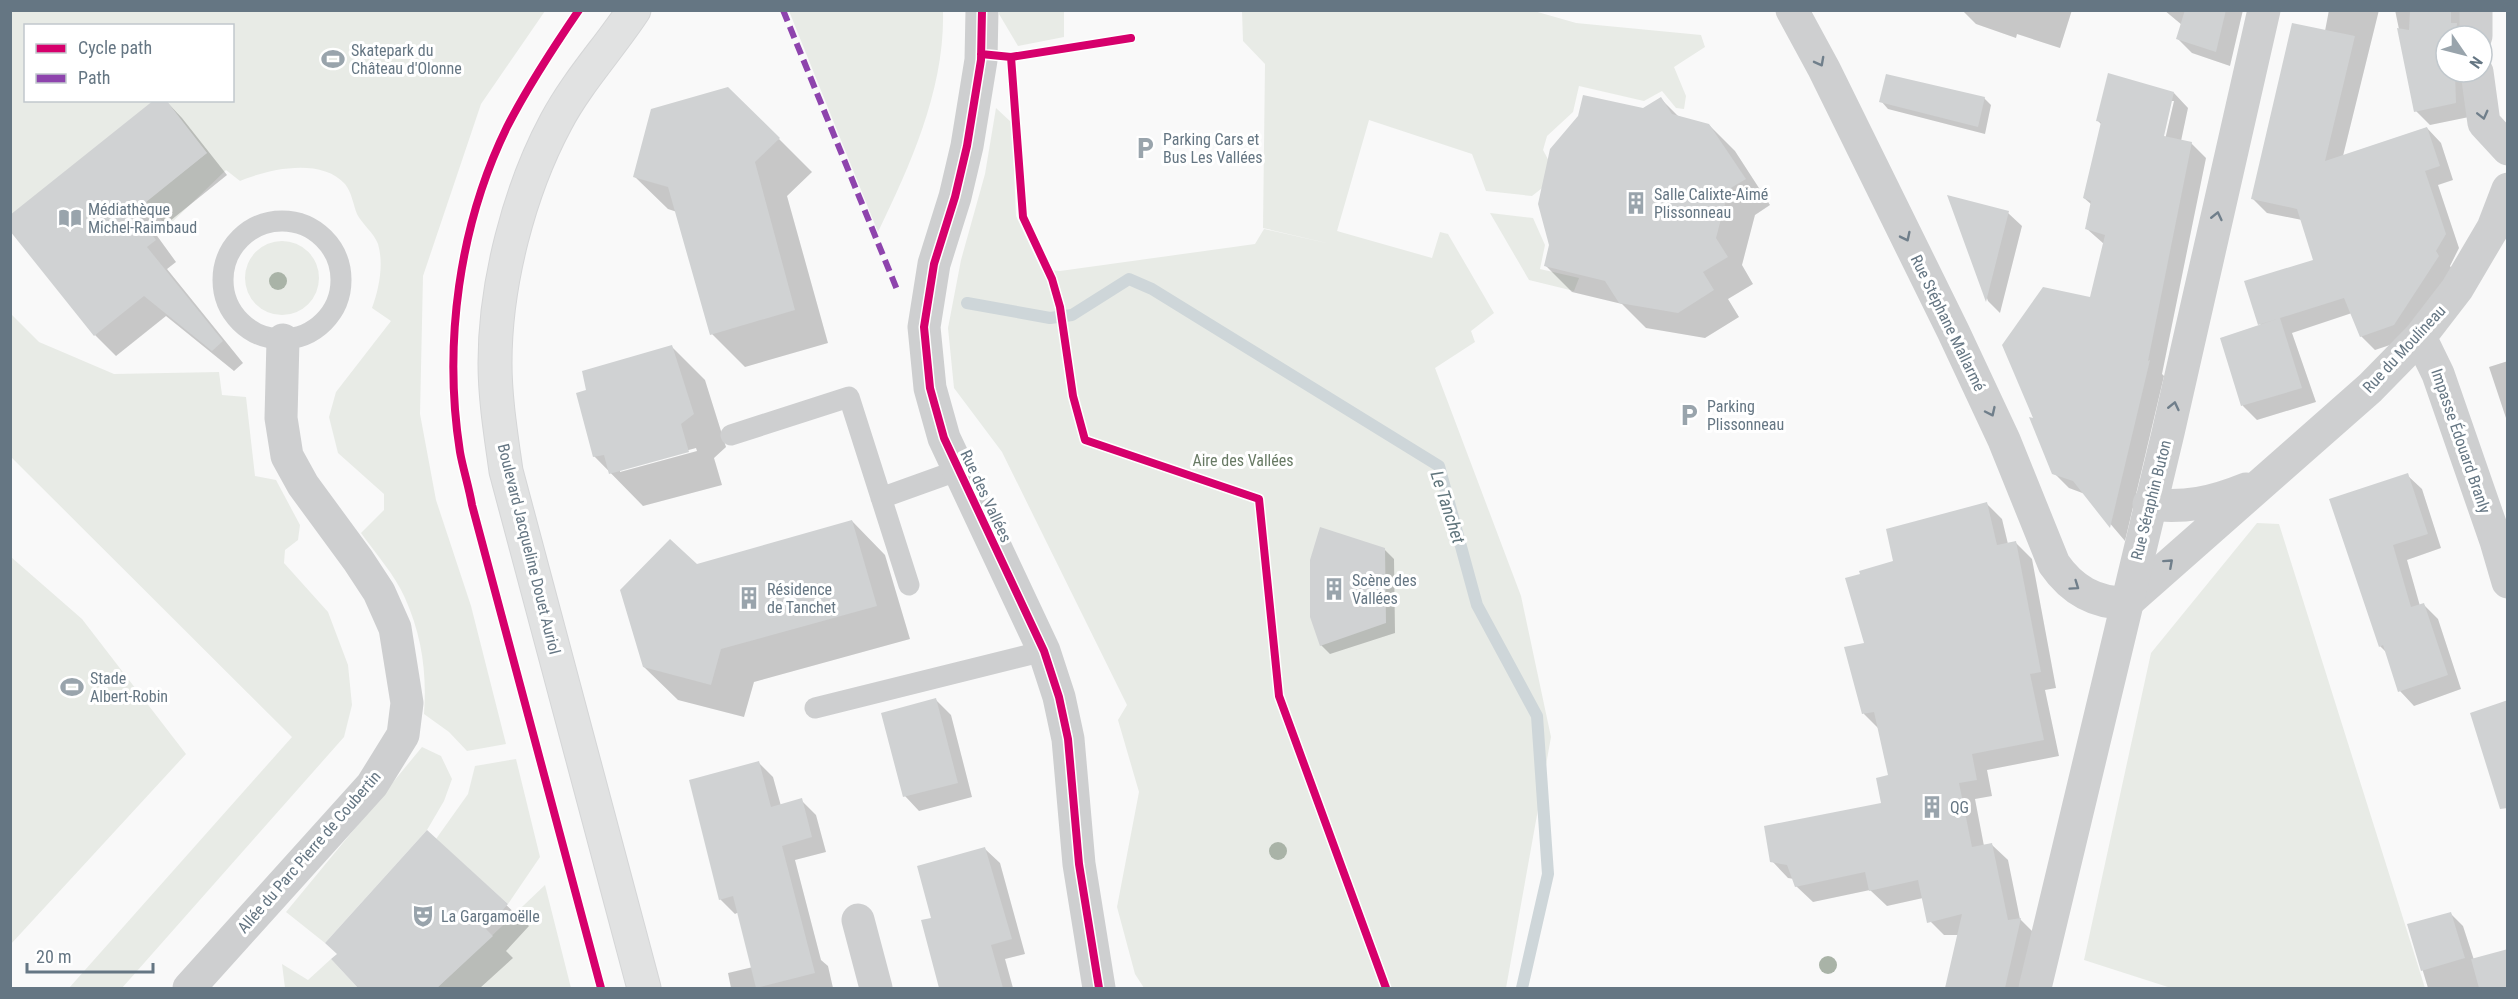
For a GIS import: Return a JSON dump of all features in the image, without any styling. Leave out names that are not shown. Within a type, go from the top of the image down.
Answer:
[{"type":"main road","name":"Boulevard Jacqueline Douet Auriol","points":[[636,15],[588,71],[556,122],[532,176],[507,254],[498,308],[495,363],[498,417],[509,482],[644,988]]},
{"type":"street","name":"Rue des Vallées","points":[[982,10],[981,60],[968,146],[955,198],[934,264],[924,327],[930,388],[944,438],[1044,651],[1059,697],[1068,738],[1079,864],[1099,988]]},
{"type":"street","name":"Rue Stéphane Mallarmé","points":[[1792,10],[1824,69],[1953,331],[2004,440],[2054,564],[2064,578],[2078,589],[2106,603],[2126,603]]},
{"type":"street","name":"Rue Séraphin Buton","points":[[2035,988],[2170,421],[2264,10]]},
{"type":"street","points":[[2479,84],[2484,123],[2508,149]]},
{"type":"street","name":"Rue du Moulineau","points":[[2126,603],[2370,388],[2420,337],[2457,289],[2493,228],[2508,189]]},
{"type":"street","name":"Impasse Édouard Branly","points":[[2420,337],[2438,374],[2508,582]]},
{"type":"street","name":"Allée du Parc Pierre de Coubertin","points":[[189,988],[372,785],[403,735],[407,703],[395,628],[379,592],[303,485],[287,456],[281,418],[283,340]]},
{"type":"street","name":"Rue du Moulineau","points":[[2149,504],[2170,507],[2212,502],[2265,482]]},
{"type":"street","points":[[858,920],[876,988]]},
{"type":"lane","points":[[279,221],[307,226],[326,240],[338,261],[341,282],[338,301],[324,322],[308,334],[283,340],[252,332],[232,314],[224,294],[223,269],[236,242],[258,226],[279,221]]},
{"type":"lane","points":[[731,435],[849,396],[909,585]]},
{"type":"lane","points":[[881,498],[959,470]]},
{"type":"lane","points":[[815,708],[1044,651]]},
{"type":"green space","points":[[10,11],[545,11],[481,104],[423,276],[420,414],[436,500],[471,606],[506,744],[467,751],[449,732],[424,714],[424,669],[416,626],[396,581],[361,533],[384,510],[384,494],[338,453],[329,417],[336,392],[391,321],[372,308],[380,276],[380,252],[376,240],[357,214],[347,187],[335,176],[322,170],[309,168],[279,170],[240,181],[226,170],[167,227],[146,201],[207,153],[167,102],[234,102],[234,24],[24,24],[24,102],[153,102],[11,215]]},
{"type":"green space","points":[[789,11],[943,11],[938,68],[924,125],[878,232]]},
{"type":"green space","points":[[999,11],[1064,11],[1064,37],[1018,46]]},
{"type":"green space","name":"Aire des Vallées","points":[[1242,11],[1534,11],[1576,23],[1701,35],[1705,47],[1674,67],[1686,96],[1684,109],[1676,108],[1662,91],[1644,101],[1579,86],[1573,112],[1547,136],[1543,150],[1550,163],[1546,185],[1532,196],[1486,191],[1472,154],[1369,120],[1337,231],[1432,258],[1440,232],[1448,234],[1494,313],[1471,331],[1475,342],[1435,368],[1521,596],[1551,737],[1506,988],[1144,988],[1135,974],[1117,907],[1139,792],[1118,720],[1127,705],[1002,452],[954,388],[948,328],[961,260],[985,174],[996,108],[1012,123],[1016,216],[1041,269],[1060,271],[1255,244],[1264,229],[1331,244],[1263,228],[1265,64],[1243,41]]},
{"type":"green space","points":[[1490,213],[1533,218],[1545,245],[1540,269],[1579,278],[1574,291],[1529,280]]},
{"type":"green space","points":[[289,241],[309,251],[317,264],[319,278],[317,292],[309,305],[296,313],[275,315],[255,305],[247,292],[245,271],[255,251],[268,243]]},
{"type":"green space","points":[[10,313],[39,342],[114,374],[219,372],[222,395],[246,397],[255,476],[276,480],[300,525],[298,540],[285,550],[284,563],[328,612],[348,665],[352,705],[344,737],[122,988],[69,988],[292,737],[11,457]]},
{"type":"green space","points":[[2257,523],[2279,524],[2425,988],[2171,988],[2084,960],[2151,653]]},
{"type":"green space","name":"Stade Albert-Robin","points":[[11,557],[82,619],[186,754],[11,944]]},
{"type":"green space","points":[[422,747],[441,756],[452,779],[444,801],[427,830],[325,943],[286,912]]},
{"type":"green space","points":[[516,759],[540,857],[508,904],[436,839],[468,794],[475,766]]},
{"type":"green space","points":[[545,885],[571,988],[437,988]]},
{"type":"green space","points":[[331,959],[358,988],[285,988],[282,964],[308,980]]},
{"type":"building","points":[[2185,10],[2226,10],[2216,52],[2176,39]]},
{"type":"building","points":[[2410,10],[2451,10],[2451,23],[2457,24],[2434,24],[2434,84],[2455,84],[2456,103],[2414,112],[2397,28],[2409,30]]},
{"type":"building","points":[[2292,23],[2355,36],[2325,161],[2427,127],[2440,166],[2425,171],[2446,234],[2436,251],[2439,256],[2394,325],[2360,337],[2344,298],[2258,325],[2244,281],[2313,260],[2297,209],[2251,199]]},
{"type":"building","points":[[2108,73],[2174,92],[2164,136],[2192,142],[2148,361],[2150,360],[2110,528],[2073,481],[2052,474],[2029,417],[2033,418],[2002,345],[2043,287],[2090,297],[2105,235],[2085,229],[2091,201],[2083,198],[2101,122],[2096,121]]},
{"type":"building","points":[[1886,74],[1985,97],[1978,127],[1879,102]]},
{"type":"building","points":[[728,87],[780,138],[755,162],[795,310],[710,335],[668,187],[633,177],[651,109]]},
{"type":"building","name":"Salle Calixte-Aimé Plissonneau","points":[[1583,95],[1643,108],[1661,97],[1672,114],[1709,124],[1746,179],[1729,189],[1716,238],[1728,257],[1703,272],[1714,290],[1678,313],[1619,303],[1605,281],[1544,266],[1549,245],[1538,204],[1550,149],[1578,116]]},
{"type":"building","name":"Médiathèque Michel-Raimbaud","points":[[151,102],[168,102],[207,153],[135,211],[156,240],[147,247],[223,341],[212,351],[144,296],[94,336],[10,231],[10,215]]},
{"type":"building","points":[[1947,195],[2009,211],[1986,302]]},
{"type":"building","points":[[2280,318],[2302,388],[2241,406],[2220,338]]},
{"type":"building","points":[[672,345],[694,414],[681,424],[689,452],[609,474],[604,455],[593,457],[576,393],[586,390],[582,371]]},
{"type":"building","points":[[2408,473],[2428,534],[2393,545],[2411,607],[2424,603],[2448,675],[2398,692],[2383,645],[2379,647],[2329,499]]},
{"type":"building","points":[[1987,502],[1997,545],[2016,541],[2041,672],[2030,674],[2044,740],[1972,754],[1977,780],[1959,783],[1972,847],[1992,843],[2008,920],[2021,918],[2005,988],[1945,988],[1962,914],[1927,923],[1918,880],[1869,891],[1865,872],[1795,887],[1787,865],[1770,862],[1764,826],[1881,803],[1876,778],[1888,775],[1874,712],[1862,714],[1844,647],[1864,643],[1845,578],[1860,574],[1859,571],[1893,561],[1886,529]]},
{"type":"building","name":"Résidence de Tanchet","points":[[852,520],[877,606],[721,649],[711,685],[643,667],[620,590],[670,539],[697,564]]},
{"type":"building","name":"Scène des Vallées","points":[[1320,527],[1385,548],[1386,623],[1320,646],[1310,617],[1310,560]]},
{"type":"building","points":[[936,698],[958,783],[903,797],[881,713]]},
{"type":"building","points":[[2508,700],[2508,808],[2500,809],[2470,713]]},
{"type":"building","points":[[759,761],[771,807],[802,798],[812,837],[782,846],[815,973],[756,988],[733,896],[719,900],[689,780]]},
{"type":"building","name":"La Gargamoëlle","points":[[427,830],[508,904],[486,929],[493,936],[437,988],[358,988],[331,959],[337,954],[325,943]]},
{"type":"building","points":[[985,847],[1012,939],[991,945],[1003,988],[939,988],[921,920],[931,918],[917,866]]},
{"type":"building","points":[[2451,912],[2465,958],[2421,971],[2407,924]]},
{"type":"building","points":[[2508,949],[2508,988],[2479,988],[2471,959]]},
{"type":"waterway","name":"Le Tanchet","points":[[967,303],[1050,318],[1072,315],[1129,279],[1152,289],[1439,466],[1477,605],[1537,716],[1548,874],[1522,988]]},
{"type":"marked path","points":[[783,10],[898,292]]},
{"type":"cycle path","points":[[579,10],[550,53],[507,127],[477,204],[459,286],[453,369],[460,452],[472,505],[601,988]]},
{"type":"cycle path","points":[[982,10],[981,60],[967,146],[955,197],[934,264],[924,327],[930,388],[944,438],[1044,651],[1059,697],[1068,739],[1079,864],[1099,988]]},
{"type":"cycle path","points":[[981,54],[1011,57],[1131,38]]},
{"type":"cycle path","points":[[1011,57],[1023,217],[1052,279],[1060,307],[1073,396],[1085,440],[1259,499],[1279,696],[1386,988]]},
{"type":"place","name":"Skatepark du Château d'Olonne","points":[[333,59]]},
{"type":"place","name":"Parking Cars et Bus Les Vallées","points":[[1145,148]]},
{"type":"place","name":"Salle Calixte-Aimé Plissonneau","points":[[1636,203]]},
{"type":"place","name":"Médiathèque Michel-Raimbaud","points":[[70,218]]},
{"type":"place","name":"Parking Plissonneau","points":[[1689,415]]},
{"type":"place","name":"Scène des Vallées","points":[[1334,589]]},
{"type":"place","name":"Résidence de Tanchet","points":[[749,598]]},
{"type":"place","name":"Stade Albert-Robin","points":[[72,687]]},
{"type":"place","name":"QG","points":[[1932,807]]},
{"type":"place","name":"La Gargamoëlle","points":[[423,916]]}]
